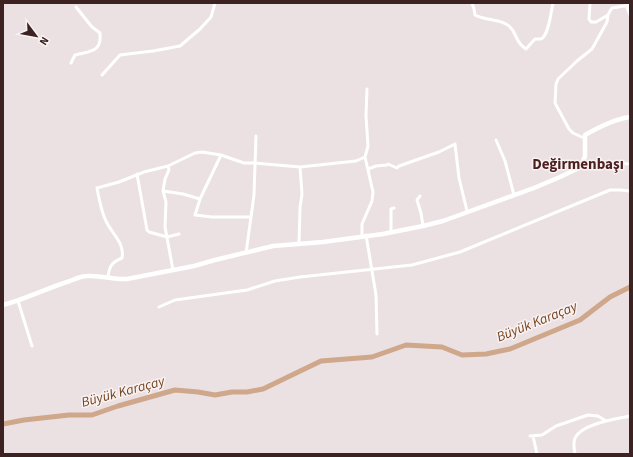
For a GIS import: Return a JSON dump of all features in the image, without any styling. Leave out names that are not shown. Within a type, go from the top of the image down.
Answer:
[{"type":"street","points":[[102,75],[120,55],[180,46],[211,17],[215,3]]},
{"type":"street","points":[[472,3],[475,15],[503,22],[509,26],[519,43],[526,49],[535,39],[541,39],[545,35],[549,24],[553,3]]},
{"type":"street","points":[[590,3],[589,19],[591,22],[596,22],[608,15]]},
{"type":"street","points":[[584,138],[573,133],[569,129],[555,103],[558,79],[592,49],[607,22],[608,15],[612,8],[628,5],[630,14]]},
{"type":"street","points":[[71,63],[75,55],[96,49],[101,40],[100,33],[92,27],[76,7]]},
{"type":"street","points":[[367,90],[366,116],[368,146],[365,157],[372,185],[372,201],[362,224],[376,295],[377,334]]},
{"type":"street","points":[[581,167],[585,156],[585,135],[620,118],[630,117]]},
{"type":"street","points":[[246,253],[254,195],[256,136]]},
{"type":"street","points":[[496,140],[505,161],[514,195]]},
{"type":"street","points":[[368,169],[376,166],[387,166],[388,164],[397,168],[439,152],[455,144],[459,178],[467,211]]},
{"type":"street","points":[[108,278],[110,266],[122,258],[123,253],[121,245],[106,223],[101,209],[97,188],[119,182],[137,174],[168,166],[195,152],[221,155],[244,163],[300,167],[356,161],[365,157]]},
{"type":"street","points":[[221,155],[200,199],[195,215],[212,217],[251,217]]},
{"type":"street","points":[[3,305],[18,301],[58,284],[86,276],[117,280],[127,279],[174,270],[273,246],[364,236],[424,226],[443,221],[514,195],[581,167],[588,168],[617,164],[630,164]]},
{"type":"street","points":[[168,166],[169,170],[165,179],[163,191],[166,202],[165,227],[174,270]]},
{"type":"street","points":[[299,244],[300,207],[302,194],[300,167]]},
{"type":"street","points":[[137,174],[147,230],[149,232],[167,237],[179,234]]},
{"type":"street","points":[[159,307],[175,300],[247,290],[275,281],[412,265],[460,252],[610,190],[630,191]]},
{"type":"street","points":[[163,191],[183,194],[200,199]]},
{"type":"street","points":[[420,196],[417,200],[424,226]]},
{"type":"street","points":[[391,232],[391,209],[394,208]]},
{"type":"street","points":[[18,301],[32,346]]},
{"type":"street","points":[[537,454],[531,436],[542,435],[556,426],[588,415],[598,416],[606,421]]},
{"type":"street","points":[[574,454],[575,438],[578,433],[593,425],[630,416]]},
{"type":"waterway","name":"Büyük Karaçay","points":[[3,424],[69,415],[92,415],[175,390],[215,395],[263,389],[321,361],[372,357],[406,345],[442,347],[462,355],[486,354],[510,349],[580,320],[610,297],[630,287]]},
{"type":"district","name":"Değirmenbaşı","points":[[578,164]]}]
